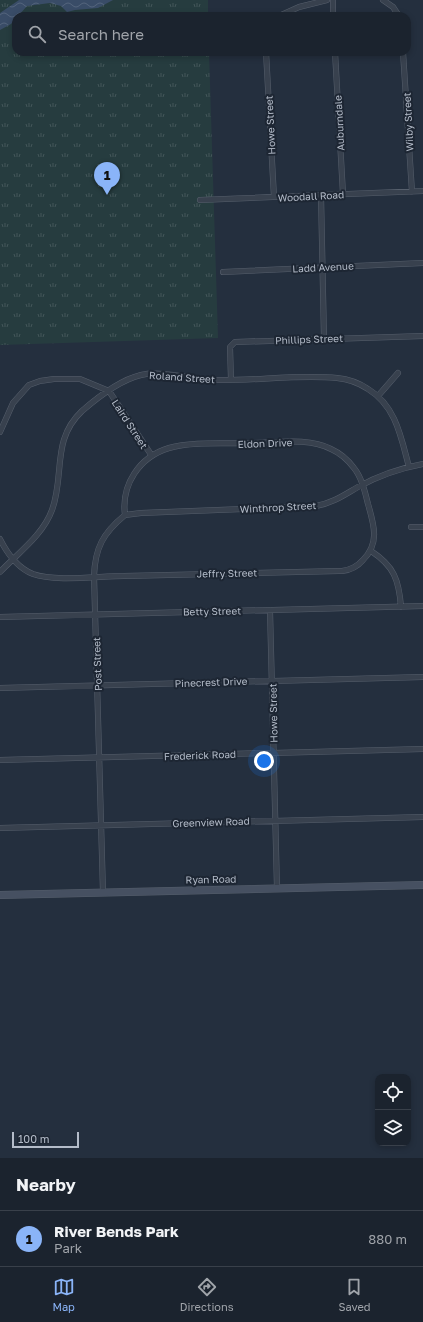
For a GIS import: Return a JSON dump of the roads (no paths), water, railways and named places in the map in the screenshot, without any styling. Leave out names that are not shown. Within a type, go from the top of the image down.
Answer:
[{"type":"street","points":[[288,12],[299,7],[327,0]]},
{"type":"street","points":[[333,0],[334,12]]},
{"type":"street","points":[[383,0],[396,12]]},
{"type":"street","name":"Howe Street","points":[[266,56],[274,197]]},
{"type":"street","name":"Auburndale","points":[[335,56],[343,194]]},
{"type":"street","name":"Wilby Street","points":[[403,56],[412,192]]},
{"type":"street","name":"Woodall Road","points":[[200,200],[423,191]]},
{"type":"street","points":[[321,195],[324,339]]},
{"type":"street","name":"Ladd Avenue","points":[[223,272],[423,263]]},
{"type":"street","name":"Phillips Street","points":[[231,380],[230,347],[235,342],[423,336]]},
{"type":"street","points":[[378,396],[398,373]]},
{"type":"street","name":"Roland Street","points":[[0,572],[39,532],[52,510],[58,487],[60,453],[67,432],[82,412],[109,391],[130,379],[142,375],[231,380],[339,378],[358,383],[378,396],[389,408],[397,424],[408,467]]},
{"type":"street","points":[[0,432],[7,414],[18,395],[34,383],[54,378],[72,378],[87,381],[109,391]]},
{"type":"street","name":"Laird Street","points":[[109,391],[152,456]]},
{"type":"street","name":"Eldon Drive","points":[[152,456],[169,448],[185,446],[309,442],[331,449],[346,458],[357,472],[362,484]]},
{"type":"street","points":[[125,515],[124,507],[128,484],[137,470],[152,456]]},
{"type":"street","name":"Winthrop Street","points":[[125,515],[141,513],[316,506],[338,499],[362,484],[408,467],[423,464]]},
{"type":"street","points":[[362,484],[374,530],[374,544],[371,552],[385,563],[396,578],[400,607]]},
{"type":"street","name":"Post Street","points":[[104,892],[94,576],[98,546],[110,530],[125,515]]},
{"type":"street","points":[[411,527],[423,527]]},
{"type":"street","points":[[0,539],[13,559]]},
{"type":"street","name":"Jeffry Street","points":[[13,559],[23,568],[40,576],[94,576],[342,571],[356,566],[371,552]]},
{"type":"street","name":"Betty Street","points":[[0,617],[423,606]]},
{"type":"street","name":"Howe Street","points":[[270,610],[277,888]]},
{"type":"street","name":"Pinecrest Drive","points":[[0,688],[423,677]]},
{"type":"street","name":"Frederick Road","points":[[0,760],[423,749]]},
{"type":"street","name":"Greenview Road","points":[[0,828],[423,817]]},
{"type":"street","name":"Ryan Road","points":[[0,895],[423,885]]},
{"type":"water","points":[[19,0],[113,0],[98,8],[67,12],[61,6],[50,3],[27,6],[22,12],[12,12],[12,23],[0,30],[0,13]]},
{"type":"place","name":"River Bends Park","points":[[107,195]]}]
